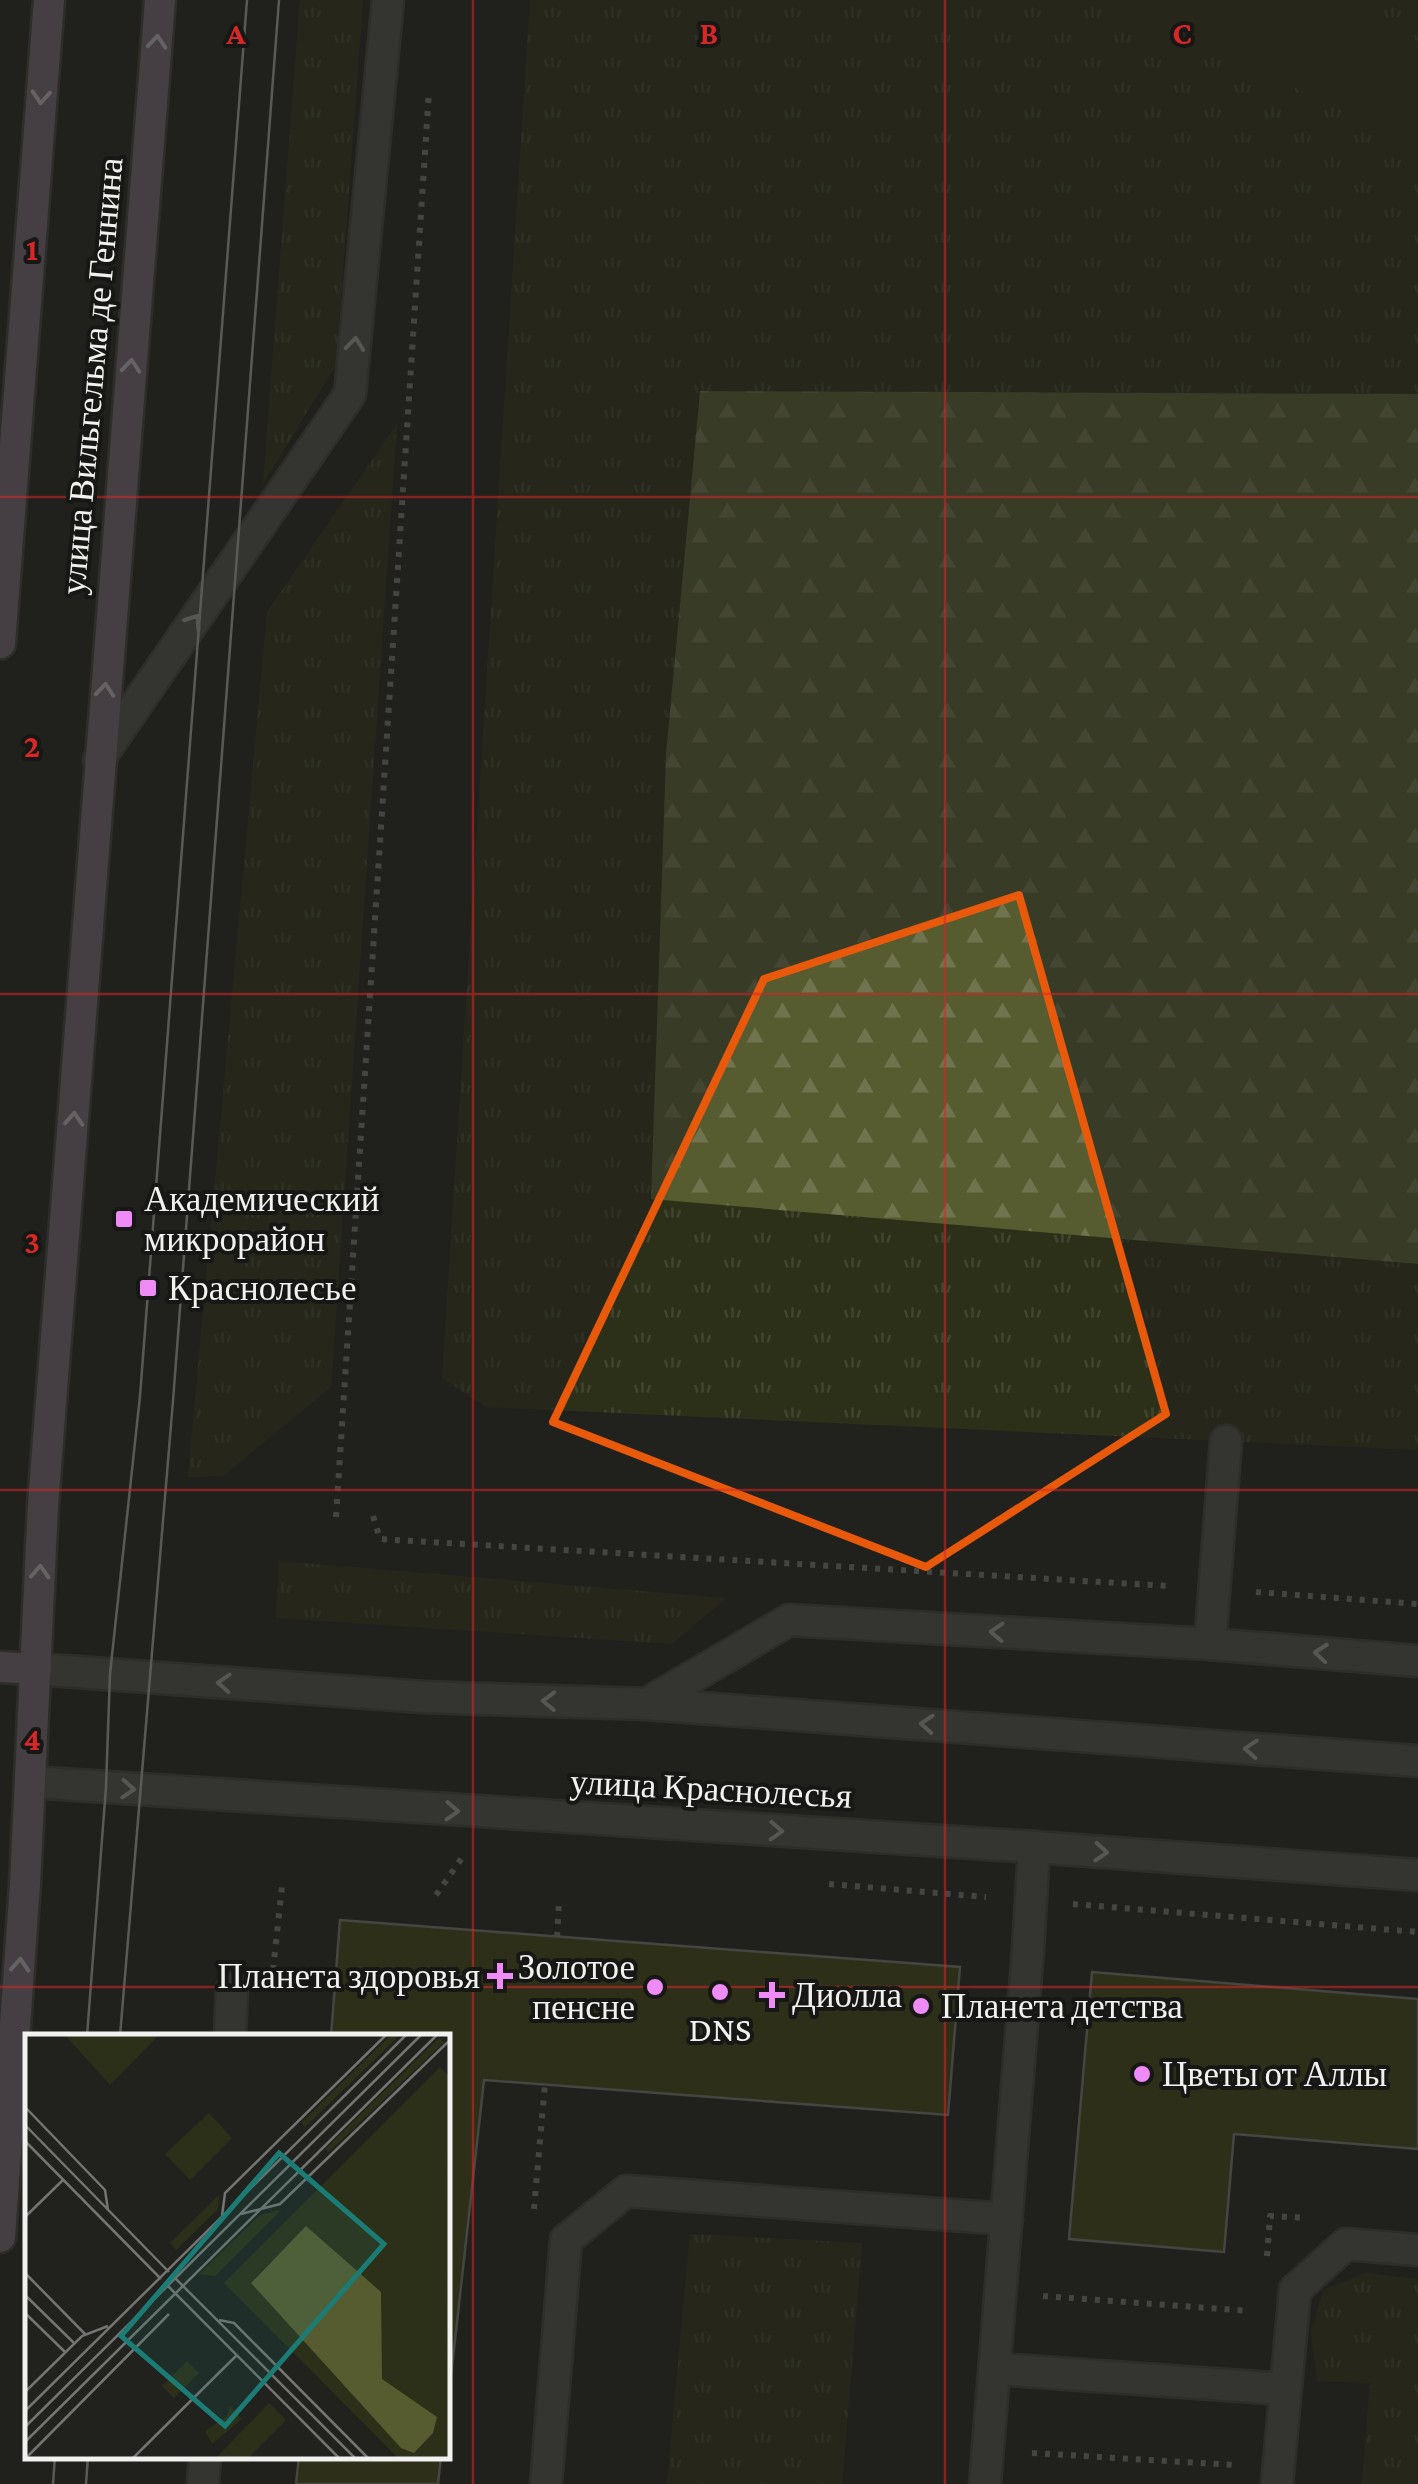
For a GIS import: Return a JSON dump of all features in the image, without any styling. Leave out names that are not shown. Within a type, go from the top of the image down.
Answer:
[{"type":"main road","name":"улица Вильгельма де Геннина","points":[[0,643],[48,0]]},
{"type":"main road","name":"улица Вильгельма де Геннина","points":[[0,2237],[15,1781],[36,1669],[43,1505],[160,0]]},
{"type":"main road","points":[[0,1667],[36,1669]]},
{"type":"street","points":[[100,759],[350,394],[388,0]]},
{"type":"street","points":[[1210,1644],[1226,1441]]},
{"type":"street","points":[[646,1704],[789,1620],[1210,1644],[1418,1661]]},
{"type":"street","points":[[36,1669],[424,1697],[646,1704],[1418,1761]]},
{"type":"street","name":"улица Краснолесья","points":[[15,1781],[1034,1846],[1418,1876]]},
{"type":"street","points":[[985,2484],[1034,1846]]},
{"type":"street","points":[[230,2034],[232,1988]]},
{"type":"street","points":[[546,2484],[566,2240],[626,2191],[1008,2219]]},
{"type":"street","points":[[1277,2484],[1295,2290],[1346,2244],[1418,2250]]},
{"type":"street","points":[[996,2369],[1285,2389]]},
{"type":"street","points":[[204,2484],[205,2459]]},
{"type":"path","points":[[336,1517],[430,80]]},
{"type":"path","points":[[373,1516],[380,1539],[1418,1604]]},
{"type":"path","points":[[436,1895],[466,1853]]},
{"type":"path","points":[[816,1882],[1418,1932]]},
{"type":"path","points":[[272,1972],[282,1886]]},
{"type":"path","points":[[557,1936],[560,1901]]},
{"type":"path","points":[[1265,2274],[1270,2216],[1326,2220]]},
{"type":"path","points":[[1033,2295],[1262,2312]]},
{"type":"path","points":[[1021,2452],[1244,2466]]},
{"type":"highlighted area","points":[[1019,895],[1166,1414],[926,1567],[553,1422],[764,979]]},
{"type":"green space","points":[[300,0],[363,0],[336,365],[263,484]]},
{"type":"green space","points":[[530,0],[1418,0],[1418,394],[700,391],[666,754],[651,1198],[1418,1264],[1418,1450],[486,1407],[442,1378]]},
{"type":"green space","points":[[1115,0],[1321,0],[1418,41],[1418,144],[1148,21]]},
{"type":"green space","points":[[700,391],[1418,394],[1418,1264],[651,1199],[666,754]]},
{"type":"green space","points":[[397,424],[331,1387],[223,1476],[188,1477],[267,612]]},
{"type":"green space","points":[[279,1561],[726,1598],[672,1644],[276,1618]]},
{"type":"green space","points":[[690,2234],[862,2243],[842,2484],[667,2484]]},
{"type":"green space","points":[[1366,2273],[1418,2279],[1418,2484],[1362,2484],[1370,2383],[1317,2381],[1311,2332],[1323,2290]]},
{"type":"building","points":[[340,1920],[960,1967],[948,2115],[484,2080],[450,2385],[450,2034],[331,2034]]},
{"type":"building","points":[[1092,1972],[1418,1999],[1418,2149],[1234,2134],[1224,2252],[1069,2239]]},
{"type":"building","points":[[299,2459],[441,2459],[438,2484],[296,2484]]},
{"type":"tram line","points":[[87,2034],[106,1787],[110,1674],[140,1396],[247,0]]},
{"type":"tram line","points":[[120,2034],[173,1401],[279,0]]},
{"type":"tram line","points":[[53,2484],[55,2459]]},
{"type":"tram line","points":[[86,2484],[88,2459]]},
{"type":"place","name":"Академический микрорайон","points":[[124,1219]]},
{"type":"place","name":"Краснолесье","points":[[148,1288]]},
{"type":"place","name":"Планета здоровья","points":[[500,1976]]},
{"type":"place","name":"Золотое пенсне","points":[[655,1987]]},
{"type":"place","name":"DNS","points":[[720,1992]]},
{"type":"place","name":"Диолла","points":[[772,1995]]},
{"type":"place","name":"Планета детства","points":[[921,2006]]},
{"type":"place","name":"Цветы от Аллы","points":[[1142,2074]]}]
